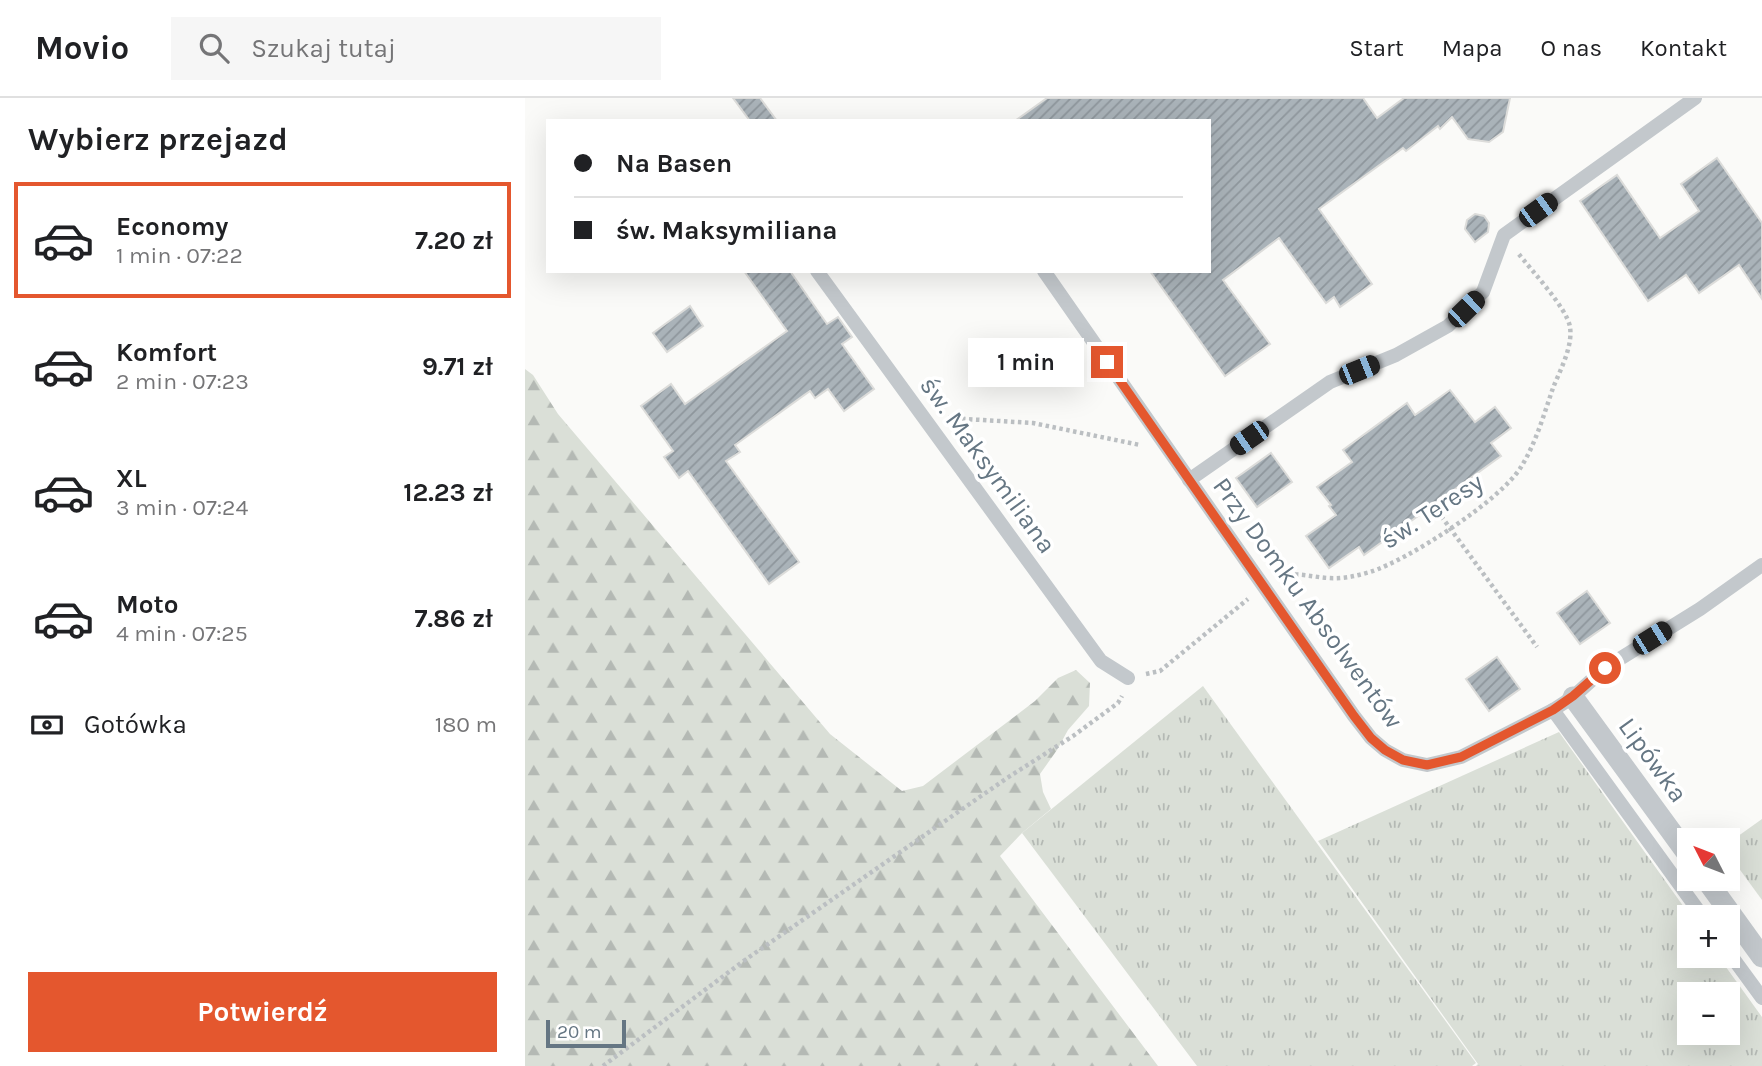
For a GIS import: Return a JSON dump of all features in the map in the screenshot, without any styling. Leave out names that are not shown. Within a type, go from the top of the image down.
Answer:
[{"type":"street","name":"Lipówka","points":[[1573,696],[1677,839]]},
{"type":"street","points":[[1714,891],[1762,957]]},
{"type":"lane","points":[[1189,480],[1330,382],[1397,355],[1448,326],[1483,292],[1504,235],[1695,98]]},
{"type":"lane","name":"św. Maksymiliana","points":[[818,273],[1101,661],[1133,677]]},
{"type":"lane","points":[[1045,273],[1169,452]]},
{"type":"lane","name":"Przy Domku Absolwentów","points":[[1169,452],[1371,738],[1403,760],[1427,765],[1461,757],[1553,710],[1605,668],[1700,609],[1762,565]]},
{"type":"lane","points":[[1553,710],[1694,905]]},
{"type":"lane","points":[[1740,968],[1762,998]]},
{"type":"path","name":"św. Teresy","points":[[1133,677],[1160,671],[1271,580],[1292,573],[1350,578],[1373,571],[1423,546],[1493,496],[1521,468],[1539,429],[1569,345],[1570,326],[1562,309],[1504,235]]},
{"type":"path","points":[[923,417],[1033,423],[1169,452]]},
{"type":"path","points":[[1433,505],[1537,647]]},
{"type":"path","points":[[603,1066],[756,952],[1118,703],[1133,677]]},
{"type":"green space","points":[[525,369],[533,375],[558,414],[830,734],[902,791],[923,786],[1035,701],[1058,678],[1076,670],[1090,683],[1089,706],[1068,730],[1040,774],[1043,792],[1051,809],[1000,856],[1158,1066],[525,1066]]},
{"type":"green space","points":[[1203,686],[1476,1063],[1472,1066],[1197,1066],[1022,833]]},
{"type":"green space","points":[[1559,732],[1682,905],[1677,905],[1677,968],[1727,968],[1737,982],[1677,982],[1677,1045],[1740,1045],[1740,986],[1762,1017],[1762,1066],[1476,1066],[1478,1064],[1318,841]]},
{"type":"green space","points":[[1762,819],[1762,900],[1740,870],[1740,835]]},
{"type":"building","points":[[733,98],[760,98],[776,119],[749,119]]},
{"type":"building","points":[[1047,98],[1363,98],[1377,118],[1404,98],[1510,98],[1503,132],[1489,142],[1468,139],[1452,117],[1440,129],[1438,126],[1406,151],[1403,148],[1319,209],[1372,284],[1340,307],[1334,297],[1326,303],[1279,238],[1223,280],[1270,344],[1225,376],[1151,273],[1211,273],[1211,119],[1018,119]]},
{"type":"building","points":[[1717,158],[1762,223],[1762,299],[1739,265],[1699,293],[1686,275],[1648,301],[1580,201],[1617,175],[1660,238],[1699,211],[1681,184]]},
{"type":"building","points":[[1475,214],[1484,216],[1489,223],[1488,232],[1475,242],[1465,229],[1467,220]]},
{"type":"building","points":[[745,273],[791,273],[827,324],[838,317],[852,337],[842,344],[874,389],[844,411],[828,389],[815,398],[810,391],[735,445],[740,452],[726,461],[799,562],[769,584],[688,471],[679,478],[664,457],[673,451],[641,406],[671,384],[685,404],[787,331]]},
{"type":"building","points":[[690,306],[703,326],[667,352],[653,333]]},
{"type":"building","points":[[1450,390],[1475,422],[1495,407],[1511,428],[1491,443],[1501,456],[1364,555],[1359,547],[1329,568],[1306,536],[1336,515],[1317,487],[1352,462],[1343,450],[1407,403],[1415,415]]},
{"type":"building","points":[[1271,453],[1292,482],[1257,507],[1236,478]]},
{"type":"building","points":[[1587,591],[1610,623],[1580,644],[1557,613]]},
{"type":"building","points":[[1497,657],[1520,689],[1489,711],[1466,679]]},
{"type":"route","points":[[1107,362],[1354,716],[1371,738],[1385,750],[1403,760],[1427,765],[1461,757],[1553,710],[1605,668]]}]
